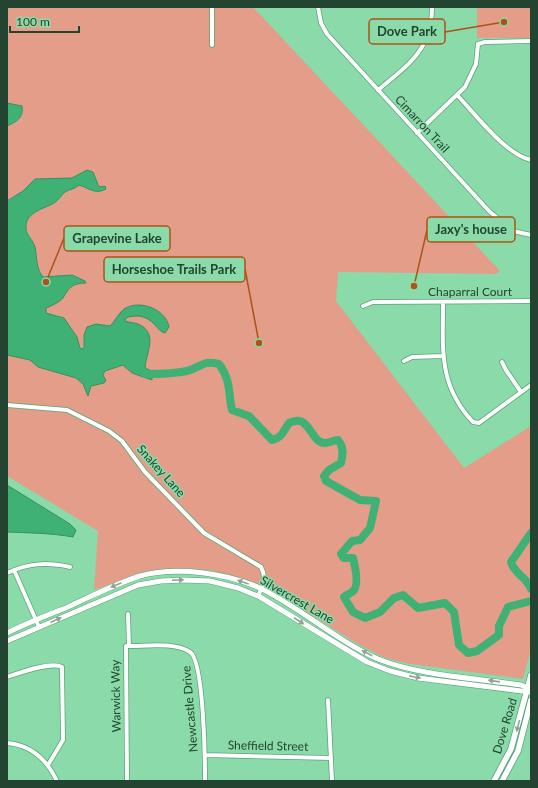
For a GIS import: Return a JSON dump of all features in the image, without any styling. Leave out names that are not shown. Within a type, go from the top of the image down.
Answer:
[{"type":"main road","name":"Dove Road","points":[[494,781],[511,749],[529,690],[531,674]]},
{"type":"main road","name":"Dove Road","points":[[502,781],[518,751],[531,700]]},
{"type":"street","points":[[212,7],[212,45]]},
{"type":"street","name":"Cimarron Trail","points":[[318,7],[321,23],[326,34],[496,219],[513,231],[531,235]]},
{"type":"street","points":[[378,90],[412,61],[422,48],[428,37],[432,7]]},
{"type":"street","points":[[417,133],[458,96],[465,87],[477,59],[478,44],[485,42],[531,41]]},
{"type":"street","points":[[458,96],[514,153],[531,160]]},
{"type":"street","name":"Chaparral Court","points":[[363,306],[373,302],[531,301]]},
{"type":"street","points":[[443,302],[443,356],[446,377],[450,388],[460,405],[473,422],[479,423],[531,385]]},
{"type":"street","points":[[404,362],[412,358],[443,356]]},
{"type":"street","points":[[502,362],[522,392]]},
{"type":"street","name":"Snakey Lane","points":[[7,405],[67,410],[109,431],[122,441],[146,472],[204,533],[261,567],[265,578],[258,596]]},
{"type":"street","points":[[7,573],[36,563],[55,564],[70,567]]},
{"type":"street","points":[[14,570],[39,627]]},
{"type":"street","name":"Silvercrest Lane","points":[[7,633],[121,583],[142,576],[161,572],[211,574],[236,580],[261,589],[364,652],[391,664],[529,690]]},
{"type":"street","name":"Silvercrest Lane","points":[[7,641],[126,589],[148,583],[184,580],[210,581],[238,588],[258,596],[367,662],[390,671],[418,678],[529,690]]},
{"type":"street","name":"Warwick Way","points":[[127,781],[126,646],[129,646],[128,614]]},
{"type":"street","name":"Newcastle Drive","points":[[129,646],[177,647],[190,652],[193,655],[199,676],[205,755],[205,781]]},
{"type":"street","points":[[7,677],[40,667],[56,665],[61,666],[64,669],[62,744],[48,765]]},
{"type":"street","points":[[328,700],[332,781]]},
{"type":"street","points":[[7,743],[34,751],[48,765],[57,781]]},
{"type":"street","name":"Sheffield Street","points":[[205,755],[331,758]]},
{"type":"shaded area","points":[[7,7],[253,7],[500,271],[496,274],[338,272],[336,301],[464,468],[531,426],[531,649],[523,679],[410,664],[385,658],[356,643],[271,590],[247,580],[214,571],[188,568],[147,571],[94,590],[98,531],[7,476],[7,355],[30,360],[38,367],[76,378],[83,384],[89,395],[90,387],[102,380],[105,371],[123,364],[135,374],[144,378],[147,370],[145,368],[149,334],[141,326],[125,321],[126,318],[136,315],[146,318],[155,324],[162,333],[152,308],[144,306],[132,307],[123,312],[110,326],[101,325],[84,335],[83,349],[81,348],[72,329],[62,317],[46,313],[46,308],[69,289],[73,286],[85,283],[72,275],[46,278],[39,273],[35,248],[26,228],[28,218],[41,208],[58,201],[64,193],[79,185],[92,191],[102,188],[97,185],[97,180],[82,172],[72,178],[35,179],[23,191],[7,201],[7,126],[18,121],[22,106],[7,103]]},
{"type":"shaded area","points":[[477,7],[531,7],[531,38],[477,38]]},
{"type":"shaded area","points":[[7,103],[22,106],[22,114],[19,119],[7,126]]},
{"type":"shaded area","points":[[87,170],[93,172],[99,187],[105,186],[106,189],[102,191],[95,191],[79,185],[65,192],[54,203],[40,209],[29,218],[27,223],[26,231],[35,247],[38,267],[43,277],[72,275],[85,281],[86,283],[72,286],[62,299],[46,308],[46,313],[64,318],[77,337],[80,348],[83,349],[84,335],[87,327],[96,324],[110,326],[124,309],[130,306],[144,306],[157,311],[163,315],[169,327],[165,333],[159,330],[152,322],[144,317],[130,316],[126,318],[125,321],[140,325],[149,333],[150,344],[145,368],[152,371],[152,380],[132,373],[123,365],[105,371],[103,375],[106,381],[104,383],[91,386],[88,396],[83,384],[76,378],[38,367],[30,360],[7,355],[7,201],[23,191],[35,179],[72,178]]},
{"type":"shaded area","points":[[7,485],[70,524],[76,530],[73,537],[7,532]]},
{"type":"waterway","points":[[142,371],[146,374],[172,373],[187,371],[205,363],[219,364],[226,375],[232,410],[249,416],[272,440],[280,436],[289,423],[296,421],[301,421],[306,424],[320,442],[327,443],[338,440],[342,451],[341,463],[329,470],[324,476],[326,481],[360,500],[376,501],[370,528],[360,540],[352,541],[341,554],[344,558],[353,558],[355,566],[356,586],[350,594],[344,597],[353,612],[365,618],[380,612],[394,598],[403,595],[418,608],[445,603],[454,612],[459,645],[468,653],[477,651],[499,635],[499,626],[508,607],[531,601]]},
{"type":"waterway","points":[[531,533],[511,562],[515,570],[527,581],[531,589]]},
{"type":"place","name":"Dove Park","points":[[504,22]]},
{"type":"place","name":"Grapevine Lake","points":[[46,282]]},
{"type":"place","name":"Jaxy's house","points":[[414,286]]},
{"type":"place","name":"Horseshoe Trails Park","points":[[259,343]]}]
